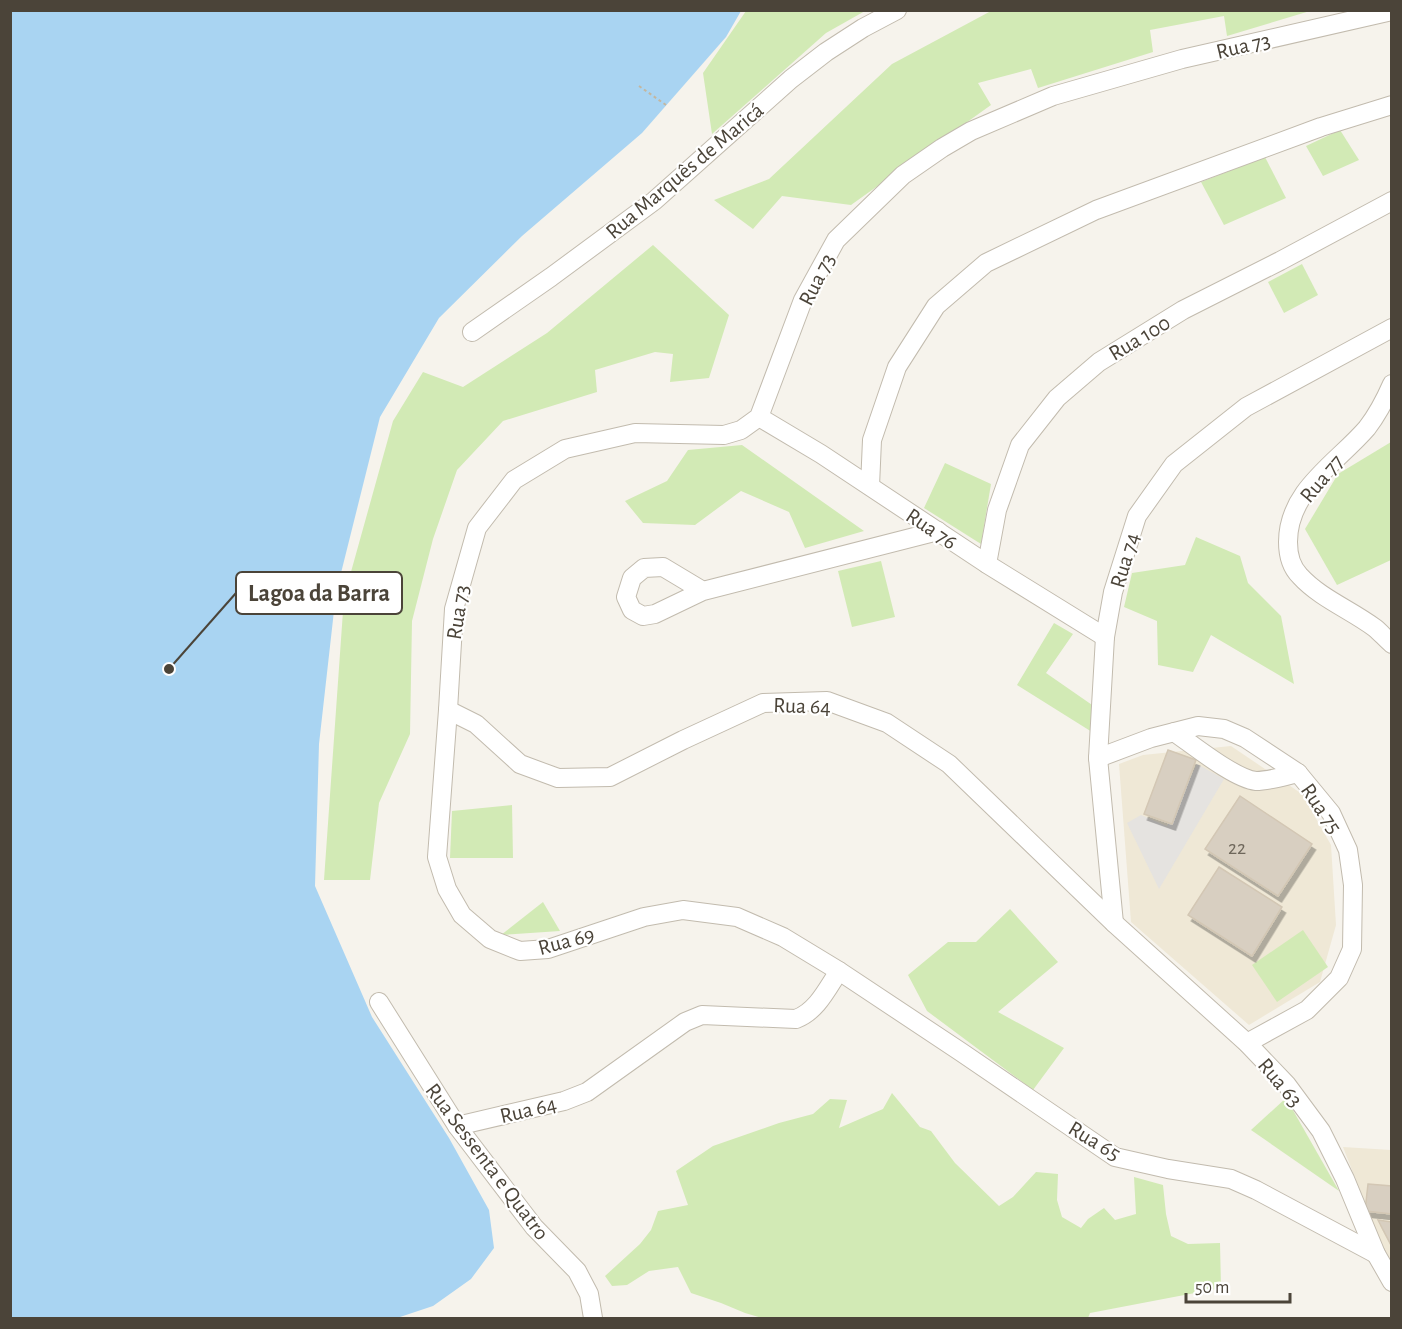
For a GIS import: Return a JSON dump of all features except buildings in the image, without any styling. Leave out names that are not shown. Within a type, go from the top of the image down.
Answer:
[{"type":"street","name":"Rua Marquês de Maricá","points":[[472,332],[654,201],[790,79],[863,28],[897,10]]},
{"type":"street","name":"Rua 73","points":[[448,710],[456,599],[477,528],[514,480],[565,450],[635,433],[724,435],[741,430],[759,417],[803,300],[836,240],[903,175],[971,131],[1053,96],[1182,58],[1392,11]]},
{"type":"street","points":[[870,486],[872,440],[897,367],[936,306],[986,262],[1096,210],[1321,127],[1392,105]]},
{"type":"street","name":"Rua 100","points":[[987,564],[997,510],[1020,445],[1057,398],[1099,362],[1183,310],[1392,201]]},
{"type":"street","name":"Rua 74","points":[[1114,923],[1098,758],[1106,637],[1113,592],[1137,516],[1174,464],[1246,407],[1392,328]]},
{"type":"street","name":"Rua 77","points":[[1392,384],[1384,403],[1366,428],[1323,470],[1301,497],[1288,530],[1288,555],[1299,575],[1318,591],[1377,629],[1392,644]]},
{"type":"street","name":"Rua 76","points":[[759,417],[821,454],[987,564],[1106,637]]},
{"type":"street","points":[[703,591],[938,531]]},
{"type":"street","name":"Rua 64","points":[[448,710],[476,724],[520,764],[558,778],[610,777],[683,740],[763,704],[827,701],[887,723],[949,765],[1114,923]]},
{"type":"street","name":"Rua 69","points":[[448,710],[437,857],[447,889],[462,915],[490,939],[520,951],[548,949],[644,916],[683,910],[737,917],[783,937],[839,971]]},
{"type":"street","name":"Rua 75","points":[[1098,758],[1151,738],[1198,726],[1224,729],[1245,738],[1298,773],[1331,813],[1348,850],[1353,885],[1352,949],[1339,978],[1307,1010],[1247,1042]]},
{"type":"street","points":[[1174,732],[1246,779],[1258,781],[1298,773]]},
{"type":"street","name":"Rua 63","points":[[1114,923],[1247,1042],[1287,1084],[1321,1131],[1345,1179],[1376,1254],[1391,1282]]},
{"type":"street","name":"Rua 64","points":[[457,1126],[564,1101],[587,1092],[685,1022],[702,1015],[796,1019],[806,1015],[815,1007],[839,971]]},
{"type":"street","name":"Rua 65","points":[[839,971],[1115,1157],[1168,1169],[1231,1179],[1257,1190],[1376,1254]]},
{"type":"street","name":"Rua Sessenta e Quatro","points":[[379,1002],[457,1126],[534,1227],[577,1271],[589,1294],[593,1318]]},
{"type":"path","points":[[639,86],[666,105]]},
{"type":"shaded area","points":[[1231,746],[1302,794],[1331,845],[1336,925],[1320,982],[1249,1025],[1131,922],[1119,764],[1143,755]]},
{"type":"shaded area","points":[[1197,764],[1224,779],[1159,889],[1127,823],[1141,815],[1167,826]]},
{"type":"shaded area","points":[[1343,1147],[1391,1150],[1391,1272],[1375,1229]]},
{"type":"green space","points":[[746,11],[865,11],[826,33],[712,134],[703,73]]},
{"type":"green space","points":[[991,11],[1310,11],[1227,36],[1224,16],[1150,30],[1153,52],[1038,88],[1031,69],[978,83],[991,105],[851,205],[782,196],[753,229],[714,200],[769,179],[892,64]]},
{"type":"green space","points":[[1340,130],[1359,160],[1323,176],[1306,146]]},
{"type":"green space","points":[[1265,157],[1286,198],[1224,225],[1201,182]]},
{"type":"green space","points":[[653,245],[729,315],[709,378],[670,382],[673,354],[655,352],[595,370],[597,392],[503,421],[457,470],[433,539],[412,621],[410,734],[379,803],[370,880],[324,880],[344,597],[393,421],[423,372],[463,387],[547,333]]},
{"type":"green space","points":[[1302,264],[1318,295],[1284,313],[1268,282]]},
{"type":"green space","points":[[1391,442],[1391,560],[1337,585],[1305,529],[1338,474]]},
{"type":"green space","points":[[742,445],[864,531],[805,548],[789,512],[741,491],[695,525],[643,523],[625,501],[667,481],[688,450]]},
{"type":"green space","points":[[945,463],[991,484],[981,544],[924,508]]},
{"type":"green space","points":[[1196,537],[1240,556],[1248,583],[1281,616],[1294,684],[1211,635],[1193,672],[1158,665],[1157,621],[1124,607],[1132,573],[1185,565]]},
{"type":"green space","points":[[881,561],[895,617],[852,627],[838,571]]},
{"type":"green space","points":[[1054,623],[1073,634],[1046,673],[1095,707],[1092,732],[1017,685]]},
{"type":"green space","points":[[512,805],[513,858],[450,858],[452,811]]},
{"type":"green space","points":[[543,902],[560,931],[501,935]]},
{"type":"green space","points":[[1010,909],[1058,962],[998,1012],[1064,1048],[1033,1090],[927,1011],[908,975],[948,942],[976,942]]},
{"type":"green space","points":[[1303,930],[1328,967],[1277,1002],[1252,965]]},
{"type":"green space","points":[[892,1093],[920,1127],[931,1131],[955,1163],[999,1206],[1013,1197],[1036,1172],[1058,1174],[1057,1200],[1062,1217],[1081,1228],[1088,1219],[1104,1208],[1115,1220],[1136,1214],[1134,1177],[1163,1185],[1171,1236],[1188,1244],[1220,1243],[1221,1288],[1090,1313],[1088,1318],[762,1318],[691,1293],[678,1267],[649,1271],[627,1285],[612,1286],[605,1276],[640,1244],[651,1230],[658,1211],[688,1205],[676,1171],[713,1146],[813,1114],[830,1099],[847,1100],[839,1128],[883,1109]]},
{"type":"green space","points":[[1286,1098],[1339,1191],[1251,1130]]},
{"type":"water","points":[[10,11],[741,11],[726,37],[642,133],[522,236],[439,318],[380,417],[336,593],[319,744],[315,886],[372,1017],[449,1138],[489,1210],[494,1248],[471,1279],[433,1306],[397,1318],[11,1318]]},
{"type":"place","name":"Lagoa da Barra","points":[[169,669]]}]
